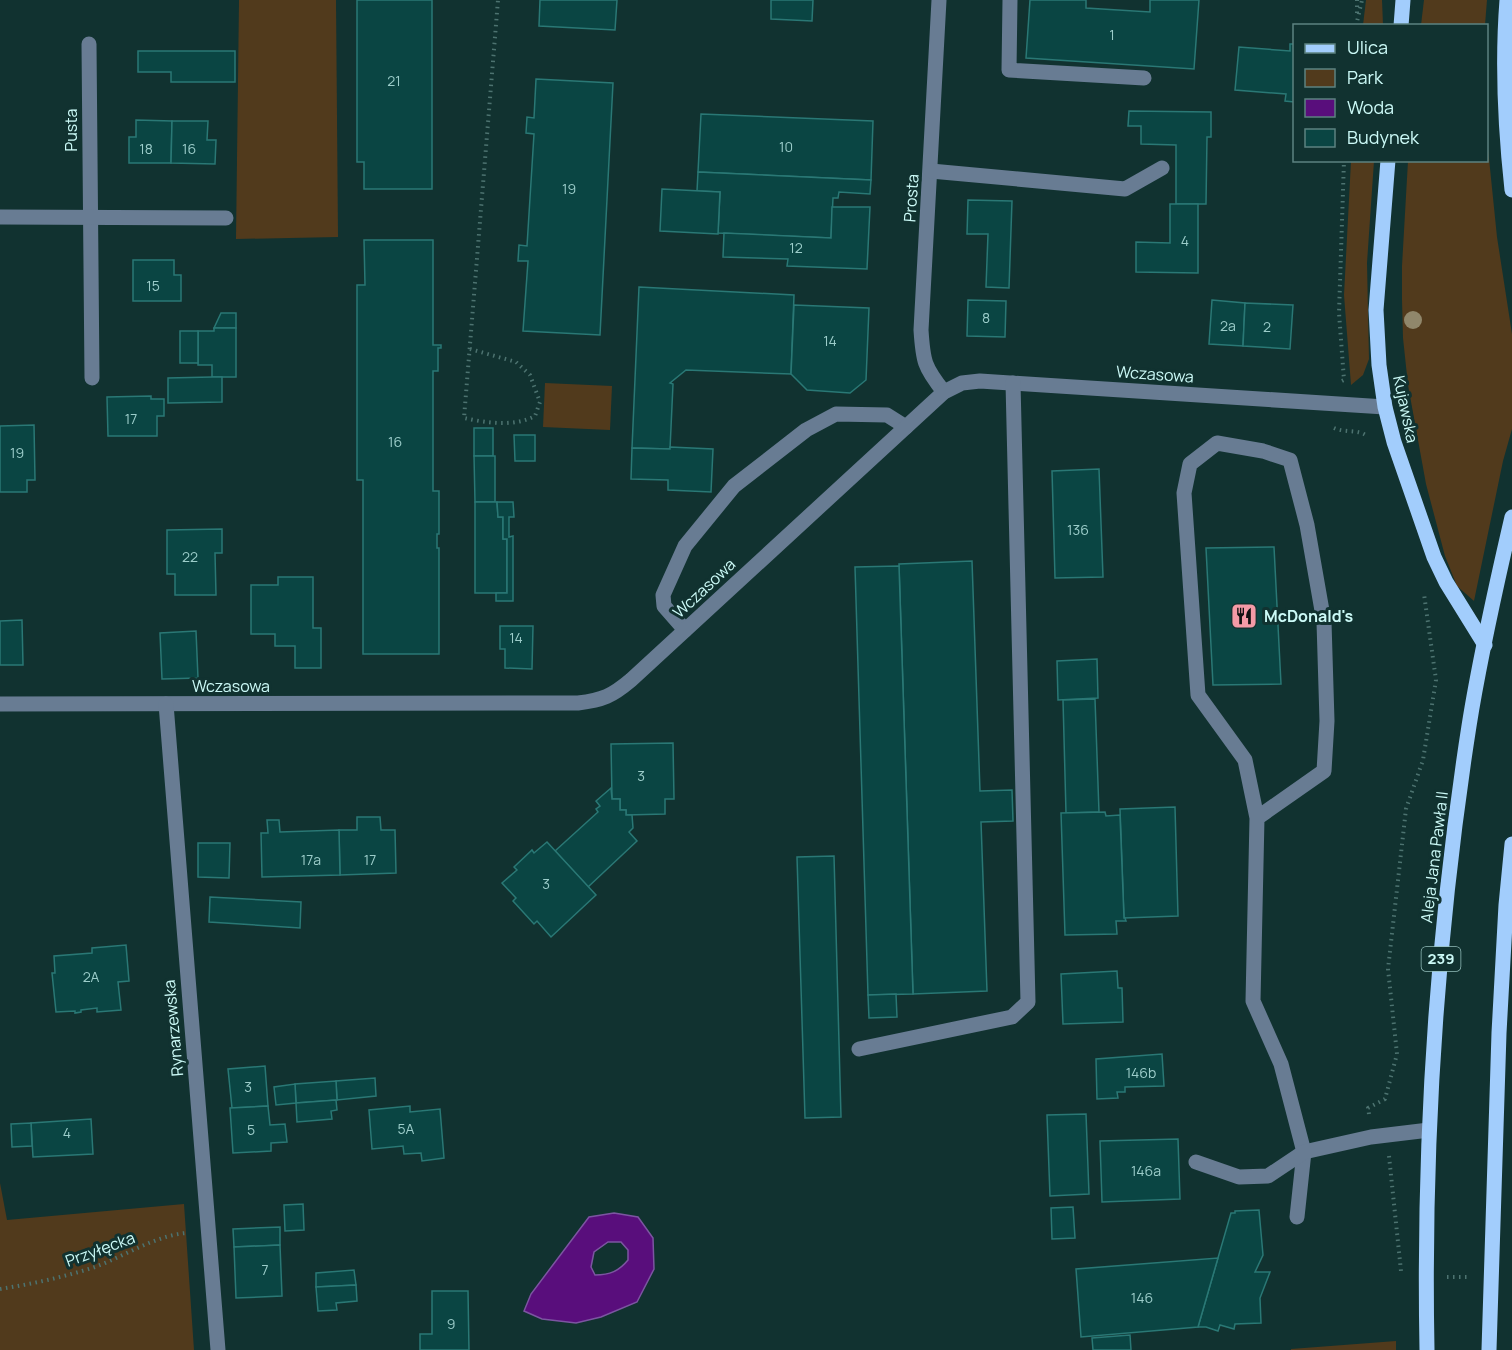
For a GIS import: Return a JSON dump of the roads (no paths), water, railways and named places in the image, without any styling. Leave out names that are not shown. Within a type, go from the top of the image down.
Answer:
[{"type":"main road","points":[[1401,24],[1403,0]]},
{"type":"main road","points":[[1506,0],[1504,113],[1512,190]]},
{"type":"main road","name":"Kujawska","points":[[1388,162],[1376,310],[1378,358],[1385,407],[1411,494],[1434,557],[1450,591],[1485,645]]},
{"type":"main road","name":"Aleja Jana Pawła II","points":[[1427,1350],[1429,1130],[1447,900],[1470,724],[1512,517]]},
{"type":"main road","points":[[1489,1350],[1499,1034],[1506,905],[1512,844]]},
{"type":"street","name":"Prosta","points":[[939,0],[921,330],[922,354],[927,371],[944,392]]},
{"type":"street","points":[[1010,0],[1009,70],[1144,78]]},
{"type":"street","name":"Pusta","points":[[89,44],[92,378]]},
{"type":"street","points":[[931,171],[1125,189],[1162,168]]},
{"type":"street","points":[[0,217],[226,218]]},
{"type":"street","name":"Wczasowa","points":[[0,704],[578,703],[599,700],[614,694],[631,680],[906,426],[944,392],[962,383],[980,381],[1323,395],[1385,407]]},
{"type":"street","points":[[859,1048],[1012,1017],[1028,1002],[1014,383]]},
{"type":"street","points":[[685,630],[664,606],[663,595],[685,546],[734,486],[806,430],[836,414],[887,415],[906,426]]},
{"type":"street","points":[[1257,818],[1324,771],[1327,721],[1324,622],[1307,525],[1290,460],[1263,451],[1217,443],[1190,464],[1184,493],[1198,695],[1245,760],[1257,818],[1253,1001],[1281,1064],[1304,1152],[1297,1217]]},
{"type":"street","name":"Rynarzewska","points":[[166,704],[218,1350]]},
{"type":"street","points":[[1196,1162],[1239,1177],[1268,1176],[1304,1152],[1371,1137],[1429,1130]]},
{"type":"water","points":[[614,1213],[638,1217],[653,1238],[654,1269],[637,1302],[601,1317],[576,1323],[542,1319],[524,1311],[531,1294],[589,1217]],"holes":[[[608,1242],[621,1242],[628,1250],[628,1260],[614,1272],[595,1275],[591,1267],[594,1252]]]},
{"type":"place","name":"McDonald's","points":[[1244,616]]}]
